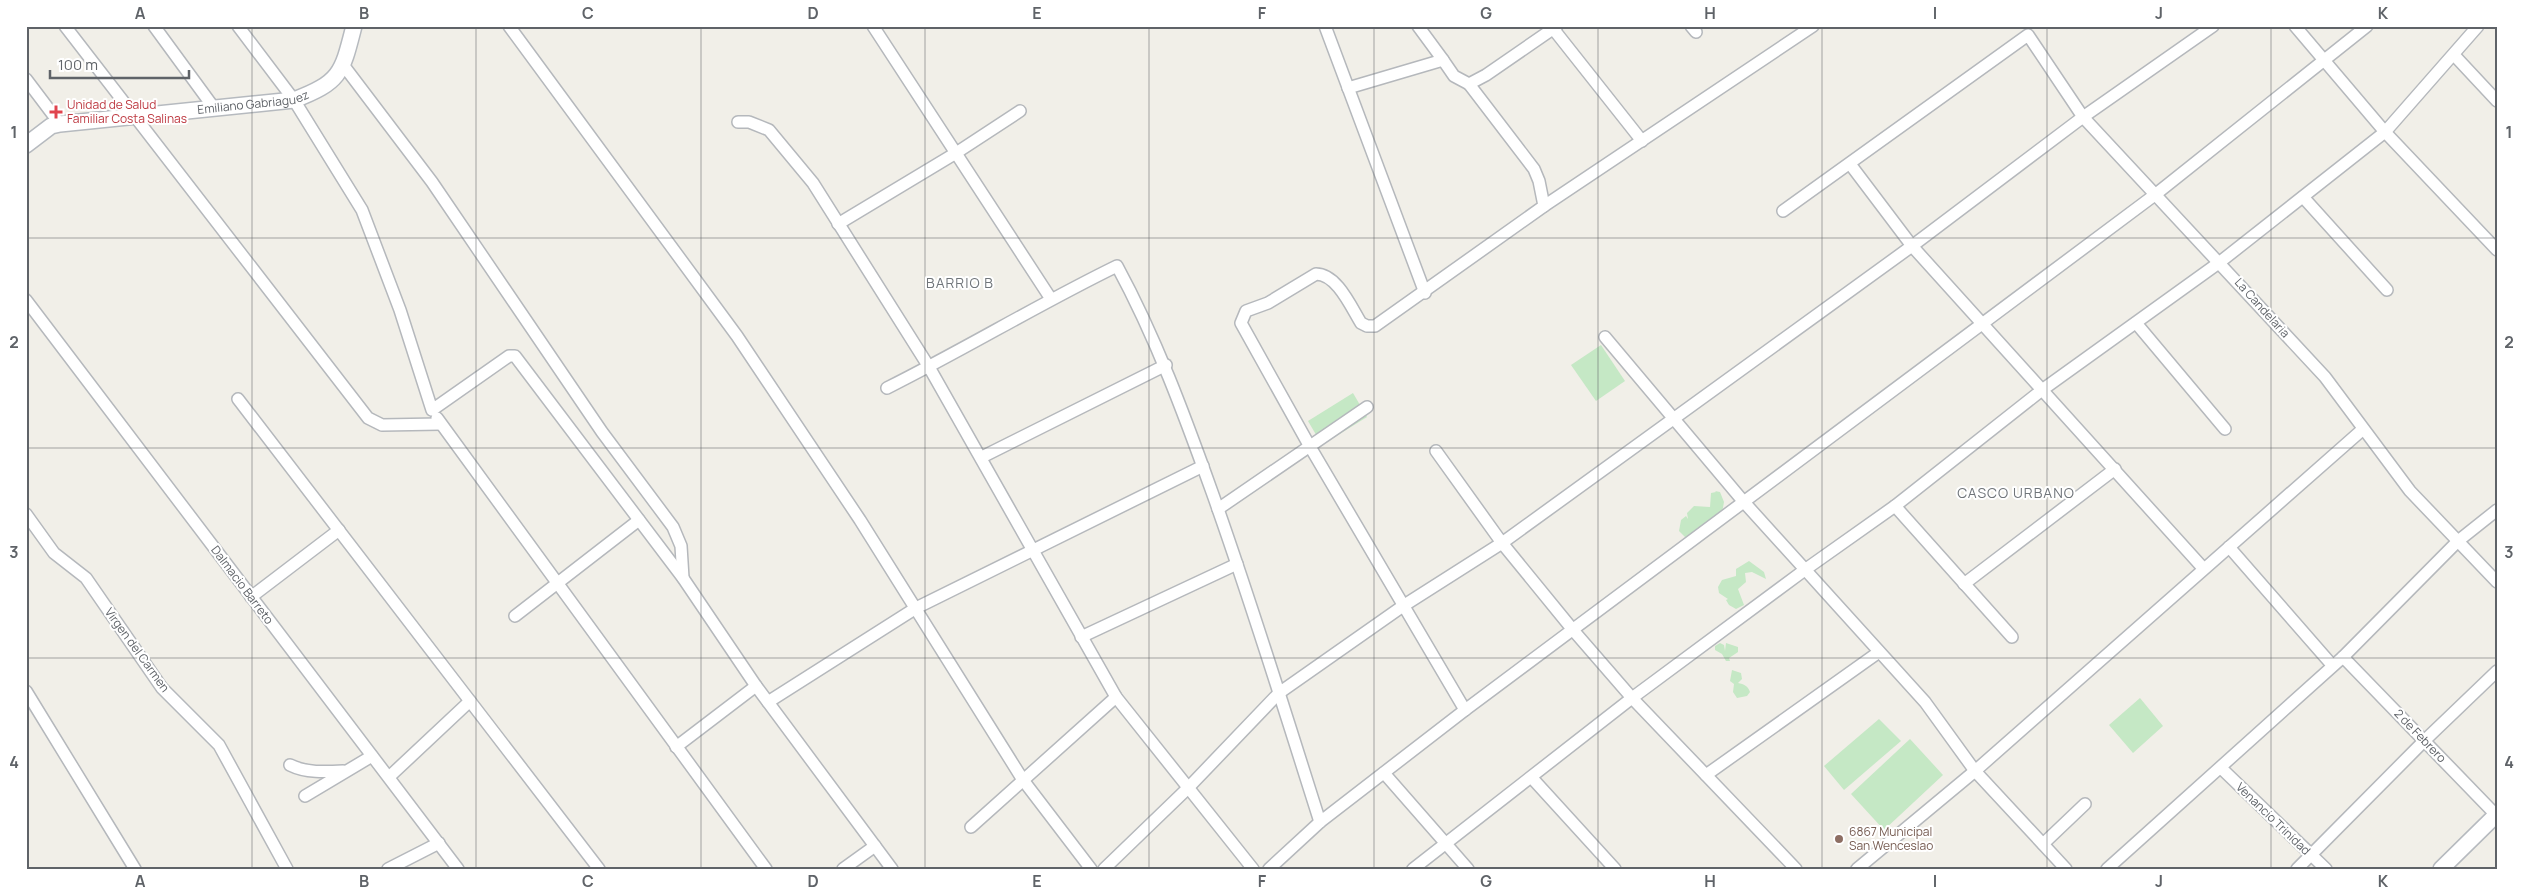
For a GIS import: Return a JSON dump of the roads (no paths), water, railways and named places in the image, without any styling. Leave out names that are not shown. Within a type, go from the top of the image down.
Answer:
[{"type":"main road","name":"Emiliano Gabriaguez","points":[[26,145],[51,126],[60,124],[294,100],[330,84],[344,66],[354,26]]},
{"type":"main road","points":[[2440,869],[2496,815]]},
{"type":"street","points":[[65,26],[368,418],[382,425],[440,424]]},
{"type":"street","points":[[154,26],[214,108]]},
{"type":"street","points":[[238,26],[294,100],[362,210],[400,310],[432,410],[440,424],[766,869]]},
{"type":"street","points":[[509,26],[737,336],[916,608],[1023,780],[1091,869]]},
{"type":"street","points":[[873,26],[1051,298]]},
{"type":"street","points":[[1325,26],[1425,293]]},
{"type":"street","points":[[1418,26],[1454,76],[1469,84],[1534,169],[1539,181],[1544,206]]},
{"type":"street","points":[[1465,710],[1402,606],[1241,326],[1246,311],[1268,303],[1316,274],[1323,274],[1331,279],[1361,322],[1367,326],[1375,326],[1425,293],[1544,206],[1813,26]]},
{"type":"street","points":[[1104,869],[1188,788],[1279,693],[1402,606],[1502,543],[1912,246],[2083,117],[2213,26]]},
{"type":"street","points":[[2295,26],[2385,132],[2497,250]]},
{"type":"street","points":[[1271,868],[1320,822],[1465,710],[2156,194],[2367,26]]},
{"type":"street","points":[[1414,869],[1632,698],[1806,569],[1895,506],[2042,390],[2220,262],[2303,197],[2385,132],[2454,56],[2478,26]]},
{"type":"street","points":[[1469,84],[1486,75],[1554,27],[1642,141]]},
{"type":"street","name":"La Candelaria","points":[[1850,164],[2028,35],[2083,117],[2325,377],[2362,430],[2410,491],[2497,582]]},
{"type":"street","points":[[2454,56],[2497,100]]},
{"type":"street","points":[[1348,88],[1443,60]]},
{"type":"street","points":[[344,66],[437,190],[602,432],[669,520],[681,546],[683,578]]},
{"type":"street","points":[[26,79],[60,124]]},
{"type":"street","points":[[838,224],[956,153],[1020,111]]},
{"type":"street","points":[[738,122],[760,124],[777,138],[813,183],[929,367],[1034,549],[1081,637],[1116,697],[1253,869]]},
{"type":"street","points":[[1783,212],[1850,164],[1912,246],[2203,568]]},
{"type":"street","points":[[2303,197],[2387,290]]},
{"type":"street","points":[[887,388],[929,367],[1051,298],[1117,266],[1144,315],[1166,365],[1203,466],[1237,564],[1320,822]]},
{"type":"street","name":"Dalmacio Barreto","points":[[26,300],[458,869]]},
{"type":"street","points":[[2136,322],[2225,429]]},
{"type":"street","points":[[1605,336],[1673,420],[1743,501],[1925,702],[1975,771],[2066,869]]},
{"type":"street","points":[[432,410],[509,356],[515,356],[683,578],[756,686],[892,869]]},
{"type":"street","points":[[982,458],[1166,365]]},
{"type":"street","points":[[238,399],[599,869]]},
{"type":"street","points":[[1218,509],[1367,407]]},
{"type":"street","points":[[1857,869],[1975,771],[2203,568],[2362,430]]},
{"type":"street","points":[[1436,450],[1502,543],[1573,630],[1632,698],[1796,869]]},
{"type":"street","points":[[768,702],[916,608],[1203,466]]},
{"type":"street","points":[[1964,584],[2115,469]]},
{"type":"street","points":[[1895,506],[2012,637]]},
{"type":"street","points":[[2107,869],[2343,656],[2458,541],[2497,510]]},
{"type":"street","name":"Virgen del Carmen","points":[[26,514],[54,553],[86,578],[162,688],[219,745],[287,869]]},
{"type":"street","points":[[515,616],[638,520]]},
{"type":"street","points":[[252,597],[339,530]]},
{"type":"street","points":[[2229,547],[2332,665]]},
{"type":"street","points":[[1081,637],[1237,564]]},
{"type":"street","points":[[1706,775],[1879,652]]},
{"type":"street","name":"2 de Febrero","points":[[2343,656],[2496,815]]},
{"type":"street","points":[[2297,869],[2424,741],[2497,671]]},
{"type":"street","points":[[676,747],[756,686]]},
{"type":"street","points":[[26,692],[135,869]]},
{"type":"street","points":[[971,826],[1116,697]]},
{"type":"street","points":[[389,777],[470,701]]},
{"type":"street","points":[[305,796],[372,756]]},
{"type":"street","points":[[290,764],[300,769],[321,772],[345,771]]},
{"type":"street","name":"Venancio Trinidad","points":[[2221,768],[2326,869]]},
{"type":"street","points":[[1384,773],[1445,845],[1468,869]]},
{"type":"street","points":[[1532,778],[1615,869]]},
{"type":"street","points":[[2043,844],[2085,804]]},
{"type":"street","points":[[388,869],[439,843]]},
{"type":"street","points":[[843,869],[875,846]]},
{"type":"place","name":"Unidad de Salud Familiar Costa Salinas","points":[[56,112]]},
{"type":"place","name":"6867 Municipal San Wenceslao","points":[[1839,839]]},
{"type":"district","name":"BARRIO B","points":[[960,283]]},
{"type":"district","name":"CASCO URBANO","points":[[2016,493]]}]
